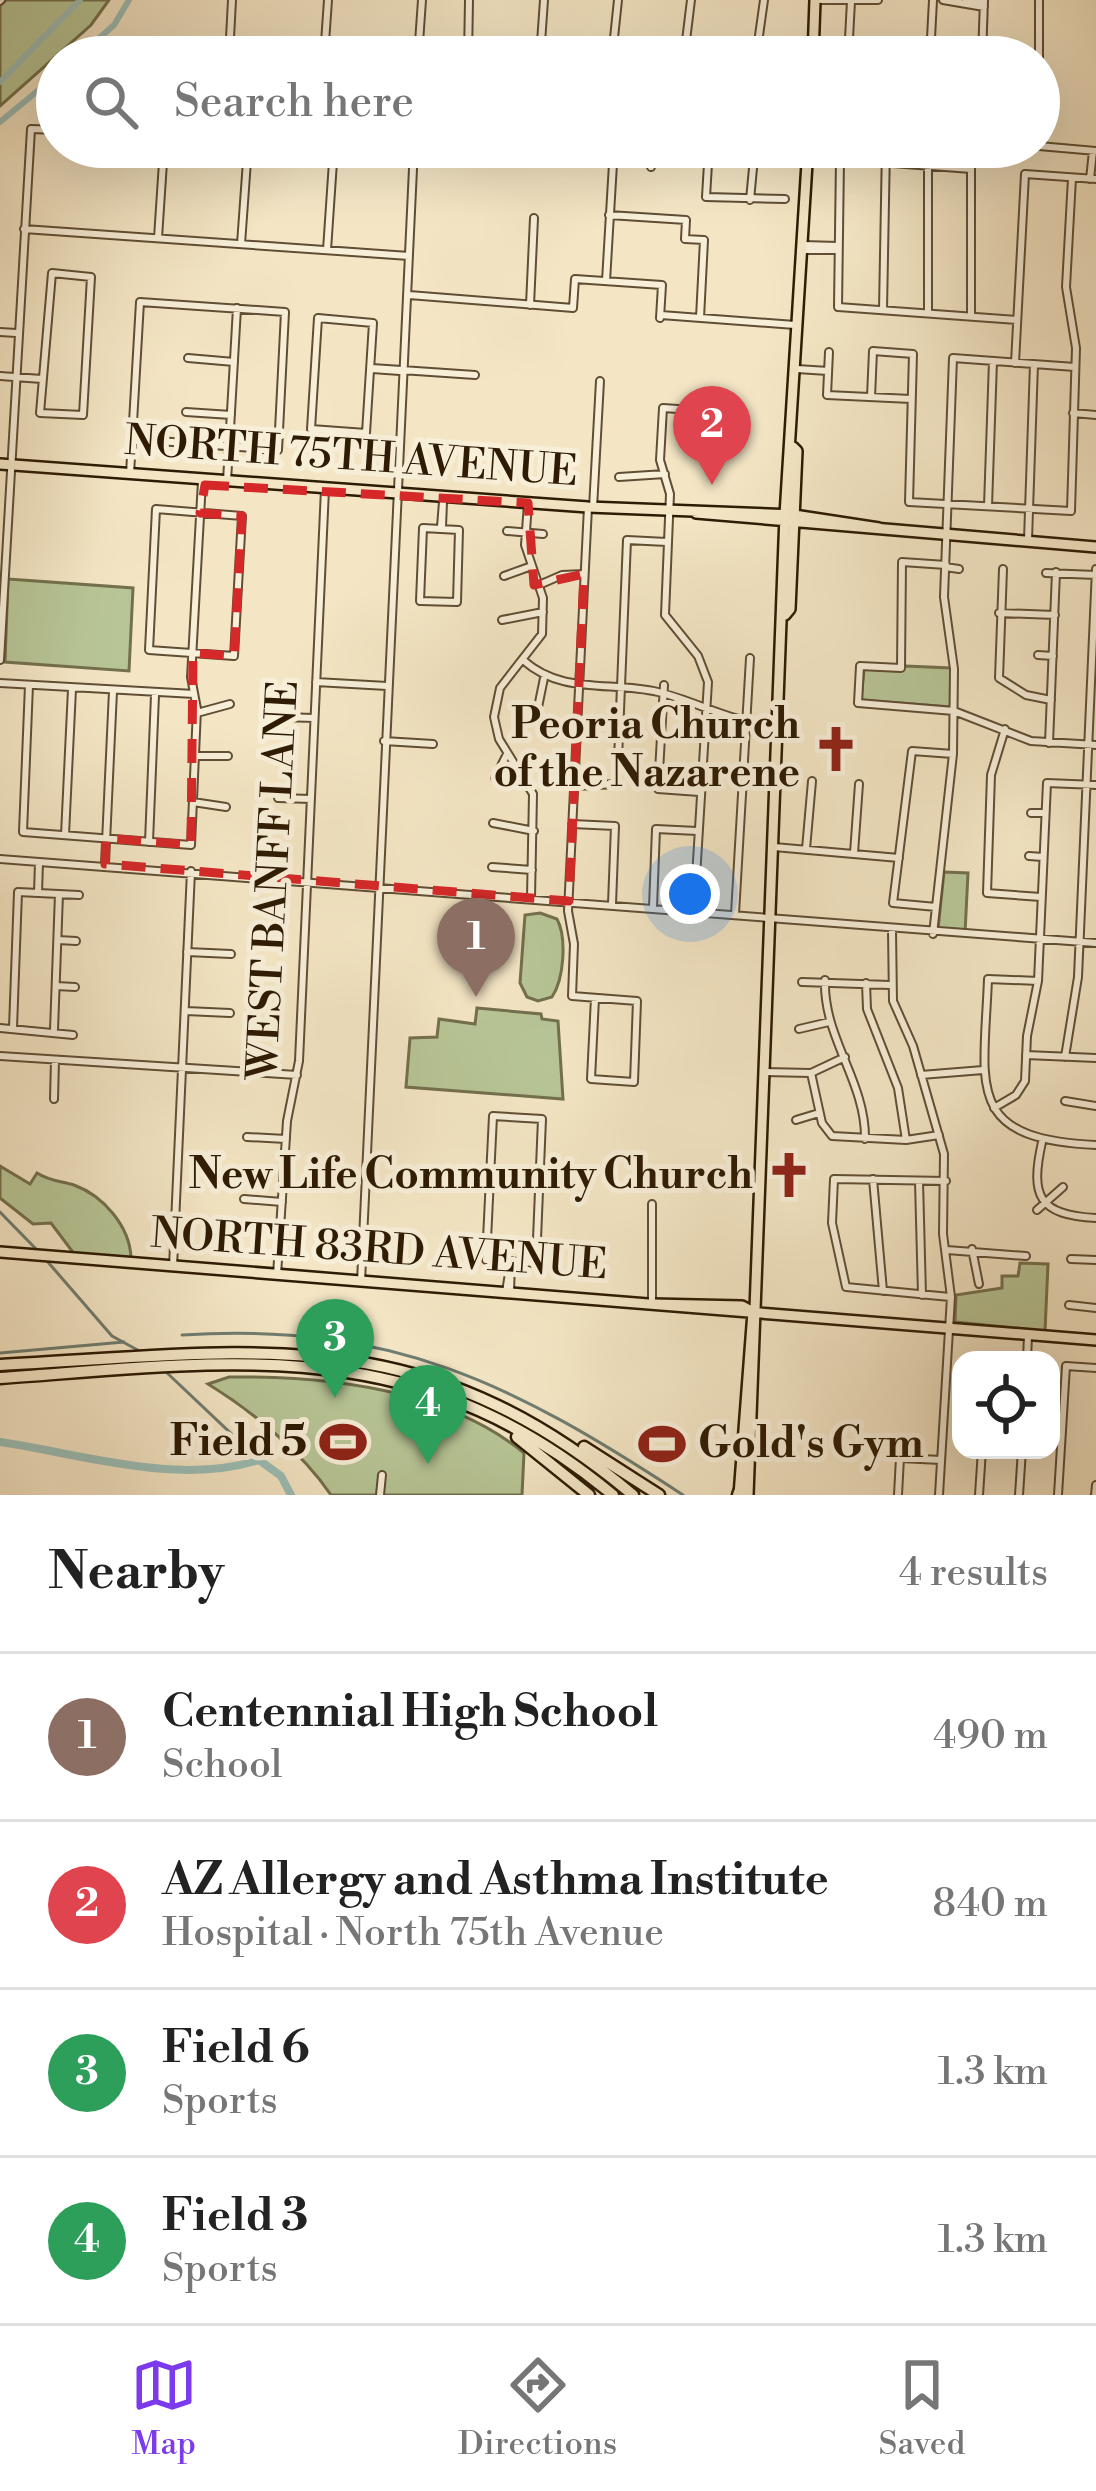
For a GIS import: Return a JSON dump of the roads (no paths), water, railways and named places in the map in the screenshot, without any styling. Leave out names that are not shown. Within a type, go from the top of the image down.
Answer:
[{"type":"highway","points":[[0,1365],[178,1352],[322,1353],[463,1388],[537,1420],[659,1495]]},
{"type":"highway","points":[[0,1378],[194,1364],[334,1367],[429,1389],[475,1408],[578,1466],[614,1495]]},
{"type":"highway","points":[[463,1388],[557,1437],[633,1495]]},
{"type":"highway","points":[[475,1408],[544,1454],[589,1495]]},
{"type":"main road","points":[[815,36],[818,0]]},
{"type":"main road","points":[[741,1494],[807,168]]},
{"type":"main road","name":"NORTH 75TH AVENUE","points":[[4,465],[789,519],[1096,547]]},
{"type":"main road","name":"NORTH 83RD AVENUE","points":[[7,1255],[652,1304],[710,1304],[753,1312],[1096,1340]]},
{"type":"street","points":[[230,36],[232,0]]},
{"type":"street","points":[[325,36],[328,0]]},
{"type":"street","points":[[419,36],[422,0]]},
{"type":"street","points":[[468,36],[469,0]]},
{"type":"street","points":[[541,36],[544,0]]},
{"type":"street","points":[[614,36],[618,0]]},
{"type":"street","points":[[687,36],[691,0]]},
{"type":"street","points":[[758,36],[764,0]]},
{"type":"street","points":[[818,0],[878,0]]},
{"type":"street","points":[[931,36],[933,0]]},
{"type":"street","points":[[943,0],[984,3]]},
{"type":"street","points":[[966,0],[984,3]]},
{"type":"street","points":[[1039,0],[1039,36]]},
{"type":"street","points":[[849,36],[851,1]]},
{"type":"street","points":[[983,36],[984,3]]},
{"type":"street","points":[[0,660],[4,465],[31,129],[36,129]]},
{"type":"street","points":[[1015,363],[1024,174],[1093,179],[1094,151],[1060,148]]},
{"type":"street","points":[[158,238],[163,168]]},
{"type":"street","points":[[241,244],[246,168]]},
{"type":"street","points":[[327,250],[333,168]]},
{"type":"street","points":[[361,1282],[413,168]]},
{"type":"street","points":[[606,281],[612,168]]},
{"type":"street","points":[[708,168],[706,197],[785,199]]},
{"type":"street","points":[[750,200],[752,168]]},
{"type":"street","points":[[840,168],[836,304],[1017,320]]},
{"type":"street","points":[[883,310],[884,168]]},
{"type":"street","points":[[928,168],[928,313]]},
{"type":"street","points":[[941,168],[973,173],[971,316]]},
{"type":"street","points":[[871,397],[873,351],[913,354],[908,502],[1071,512],[1076,331],[1066,299],[1072,178]]},
{"type":"street","points":[[609,215],[686,220],[685,239],[704,240],[700,318]]},
{"type":"street","points":[[530,304],[535,218]]},
{"type":"street","points":[[23,229],[409,256]]},
{"type":"street","points":[[803,248],[838,248]]},
{"type":"street","points":[[49,274],[91,277],[82,415],[40,413],[42,379],[49,274]]},
{"type":"street","points":[[407,295],[573,308],[575,279],[662,285],[661,317],[799,325]]},
{"type":"street","points":[[130,474],[132,439],[140,302],[285,312],[278,450],[132,439]]},
{"type":"street","points":[[227,481],[237,308]]},
{"type":"street","points":[[317,319],[372,321],[371,369],[367,433],[311,429],[317,319]]},
{"type":"street","points":[[0,332],[16,333]]},
{"type":"street","points":[[829,352],[827,395],[911,399]]},
{"type":"street","points":[[188,358],[234,362]]},
{"type":"street","points":[[933,934],[953,754],[946,564],[953,358],[1076,367]]},
{"type":"street","points":[[988,506],[993,361]]},
{"type":"street","points":[[1028,542],[1034,364]]},
{"type":"street","points":[[371,369],[475,375]]},
{"type":"street","points":[[796,370],[828,371]]},
{"type":"street","points":[[0,376],[42,379]]},
{"type":"street","points":[[595,998],[591,1079],[634,1082],[638,1000],[572,996],[572,824],[584,574],[600,381]]},
{"type":"street","points":[[694,910],[706,672],[674,635],[664,610],[668,486],[659,456],[663,408],[722,412]]},
{"type":"street","points":[[186,412],[230,415]]},
{"type":"street","points":[[1073,412],[1096,415]]},
{"type":"street","points":[[620,477],[665,474]]},
{"type":"street","points":[[29,685],[23,832],[191,845],[197,713],[193,653],[203,479]]},
{"type":"street","name":"WEST BANFF LANE","points":[[277,1275],[286,1139],[297,1075],[325,488]]},
{"type":"street","points":[[528,503],[529,567],[539,585],[542,634],[510,673],[498,694],[494,717],[507,754],[533,794],[531,898]]},
{"type":"street","points":[[200,508],[242,516],[234,656],[149,650],[156,509],[200,508]]},
{"type":"street","points":[[424,529],[460,530],[457,602],[420,601],[424,529]]},
{"type":"street","points":[[507,531],[544,534]]},
{"type":"street","points":[[574,786],[616,787],[627,540],[667,542]]},
{"type":"street","points":[[959,569],[902,562],[902,668],[860,666],[858,703],[954,711],[1049,743],[1092,745]]},
{"type":"street","points":[[504,576],[529,567]]},
{"type":"street","points":[[1003,569],[999,678],[1026,694],[1051,700]]},
{"type":"street","points":[[1049,743],[1056,572]]},
{"type":"street","points":[[1046,573],[1096,572],[1091,785],[1065,1057]]},
{"type":"street","points":[[539,585],[562,575],[584,574]]},
{"type":"street","points":[[502,620],[544,612]]},
{"type":"street","points":[[999,613],[1055,615]]},
{"type":"street","points":[[1038,655],[1053,656]]},
{"type":"street","points":[[735,914],[750,658]]},
{"type":"street","points":[[523,660],[544,678],[579,685],[663,689],[703,711],[779,726]]},
{"type":"street","points":[[501,664],[510,673]]},
{"type":"street","points":[[536,722],[544,678]]},
{"type":"street","points":[[316,682],[387,686]]},
{"type":"street","points":[[0,683],[194,694]]},
{"type":"street","points":[[65,836],[72,688]]},
{"type":"street","points":[[663,689],[658,789],[699,792]]},
{"type":"street","points":[[105,864],[113,691]]},
{"type":"street","points":[[149,842],[155,694]]},
{"type":"street","points":[[197,713],[230,704]]},
{"type":"street","points":[[281,717],[314,718]]},
{"type":"street","points":[[1005,729],[992,775],[987,893],[1041,897]]},
{"type":"street","points":[[384,741],[433,744]]},
{"type":"street","points":[[936,907],[892,903],[912,751],[953,754]]},
{"type":"street","points":[[495,778],[507,754]]},
{"type":"street","points":[[195,756],[228,756]]},
{"type":"street","points":[[521,774],[531,767]]},
{"type":"street","points":[[992,775],[1007,776]]},
{"type":"street","points":[[806,850],[812,781]]},
{"type":"street","points":[[994,1108],[1024,1085],[1038,981],[1047,783],[1091,785]]},
{"type":"street","points":[[854,854],[859,784]]},
{"type":"street","points":[[278,798],[310,799]]},
{"type":"street","points":[[193,802],[226,807]]},
{"type":"street","points":[[1031,813],[1046,813]]},
{"type":"street","points":[[493,823],[534,831]]},
{"type":"street","points":[[572,824],[615,826],[612,904]]},
{"type":"street","points":[[652,907],[656,829],[698,831]]},
{"type":"street","points":[[774,847],[898,858]]},
{"type":"street","points":[[1029,856],[1043,857]]},
{"type":"street","points":[[0,859],[1096,944]]},
{"type":"street","points":[[38,893],[39,862]]},
{"type":"street","points":[[491,867],[532,870]]},
{"type":"street","points":[[173,1267],[190,871]]},
{"type":"street","points":[[13,1028],[18,892],[79,895]]},
{"type":"street","points":[[54,1030],[59,894]]},
{"type":"street","points":[[892,931],[890,986],[940,1135],[946,1181],[950,1297],[939,1495]]},
{"type":"street","points":[[58,940],[76,941]]},
{"type":"street","points":[[187,952],[231,954]]},
{"type":"street","points":[[1038,981],[988,979],[984,1070],[994,1108],[1013,1129],[1042,1142],[1096,1145]]},
{"type":"street","points":[[825,980],[829,1022],[864,1109],[866,1139]]},
{"type":"street","points":[[802,982],[890,986]]},
{"type":"street","points":[[866,983],[867,1009],[888,1052],[902,1102],[906,1140]]},
{"type":"street","points":[[56,986],[75,987]]},
{"type":"street","points":[[184,1010],[230,1012]]},
{"type":"street","points":[[800,1029],[829,1022]]},
{"type":"street","points":[[0,1028],[73,1035]]},
{"type":"street","points":[[1025,1055],[1096,1058]]},
{"type":"street","points":[[0,1056],[297,1075]]},
{"type":"street","points":[[764,1072],[811,1073],[845,1057]]},
{"type":"street","points":[[54,1099],[56,1060]]},
{"type":"street","points":[[921,1076],[984,1070]]},
{"type":"street","points":[[811,1073],[826,1131],[840,1139],[906,1140],[940,1135]]},
{"type":"street","points":[[1066,1101],[1096,1106]]},
{"type":"street","points":[[796,1120],[819,1113]]},
{"type":"street","points":[[493,1117],[542,1119],[536,1263],[511,1261],[486,1260],[493,1117]]},
{"type":"street","points":[[247,1137],[286,1139]]},
{"type":"street","points":[[1042,1142],[1036,1178],[1045,1203],[1063,1215],[1096,1218]]},
{"type":"street","points":[[946,1181],[834,1179],[832,1223],[846,1288],[950,1297]]},
{"type":"street","points":[[873,1179],[884,1291]]},
{"type":"street","points":[[919,1180],[922,1294]]},
{"type":"street","points":[[1037,1210],[1064,1187]]},
{"type":"street","points":[[244,1199],[282,1202]]},
{"type":"street","points":[[652,1204],[652,1304]]},
{"type":"street","points":[[972,1249],[979,1284]]},
{"type":"street","points":[[945,1250],[1026,1256]]},
{"type":"street","points":[[1071,1259],[1096,1260]]},
{"type":"street","points":[[508,1293],[511,1261]]},
{"type":"street","points":[[1069,1305],[1096,1307]]},
{"type":"street","points":[[1027,1351],[1028,1335]]},
{"type":"street","points":[[1058,1495],[1066,1366],[1096,1368]]},
{"type":"street","points":[[898,1495],[900,1458],[941,1460]]},
{"type":"street","points":[[979,1495],[981,1459]]},
{"type":"street","points":[[1019,1495],[1021,1459]]},
{"type":"street","points":[[380,1495],[382,1475]]},
{"type":"street","points":[[1095,1495],[1096,1485]]},
{"type":"waterway","points":[[45,36],[80,0]]},
{"type":"waterway","points":[[102,36],[129,0]]},
{"type":"waterway","points":[[0,82],[36,45]]},
{"type":"waterway","points":[[0,122],[36,92]]},
{"type":"waterway","points":[[0,1212],[37,1250]]},
{"type":"waterway","points":[[47,1261],[112,1336],[143,1353]]},
{"type":"waterway","points":[[182,1335],[325,1339],[388,1350],[447,1368],[562,1421],[683,1495]]},
{"type":"waterway","points":[[0,1353],[124,1342]]},
{"type":"waterway","points":[[164,1370],[259,1460]]},
{"type":"waterway","points":[[0,1442],[163,1469],[196,1470],[259,1460],[281,1476],[291,1495]]},
{"type":"place","name":"AZ Allergy and Asthma Institute","points":[[712,485]]},
{"type":"place","name":"Peoria Church of the Nazarene","points":[[836,749]]},
{"type":"place","name":"Centennial High School","points":[[476,997]]},
{"type":"place","name":"New Life Community Church","points":[[789,1175]]},
{"type":"place","name":"Field 6","points":[[335,1398]]},
{"type":"place","name":"Field 5","points":[[343,1442]]},
{"type":"place","name":"Gold's Gym","points":[[662,1444]]},
{"type":"place","name":"Field 3","points":[[428,1464]]}]
